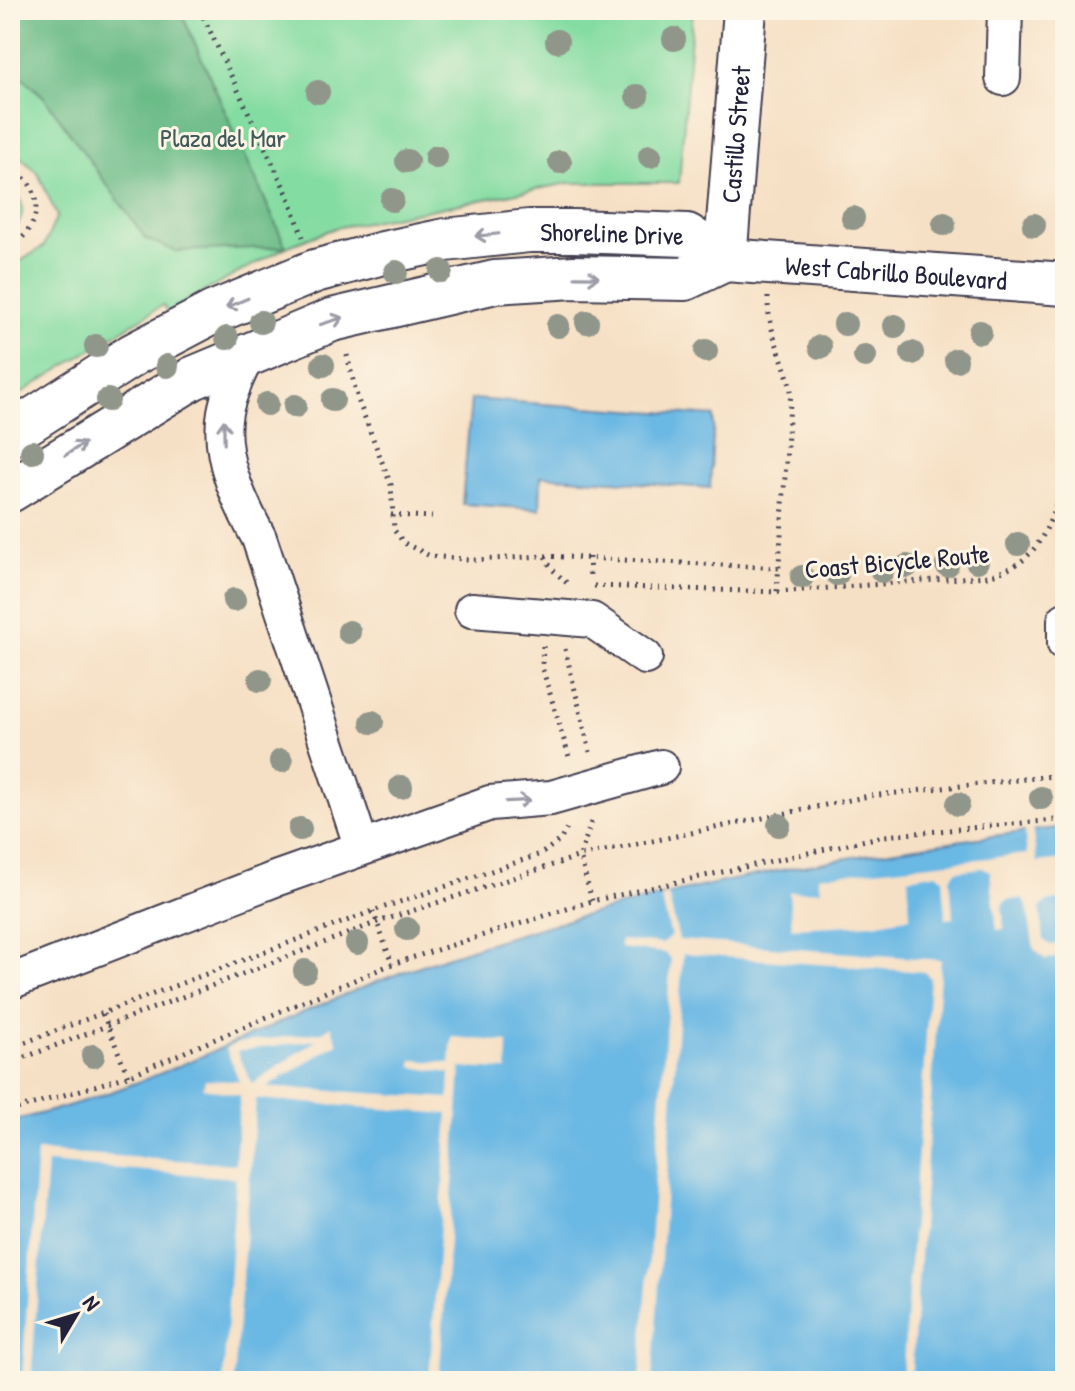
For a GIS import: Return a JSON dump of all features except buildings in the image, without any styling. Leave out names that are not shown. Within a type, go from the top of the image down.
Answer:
[{"type":"main road","name":"Castillo Street","points":[[725,260],[745,10]]},
{"type":"main road","name":"Shoreline Drive","points":[[10,434],[134,354],[212,313],[315,271],[383,253],[445,240],[529,231],[574,231],[687,235],[725,260]]},
{"type":"main road","name":"West Cabrillo Boulevard","points":[[725,260],[1065,284]]},
{"type":"main road","name":"Shoreline Drive","points":[[10,491],[140,408],[248,353],[332,320],[495,282],[574,277],[685,279],[725,260]]},
{"type":"lane","points":[[1003,78],[1005,10]]},
{"type":"lane","points":[[248,353],[227,402],[222,437],[242,507],[259,538],[362,848]]},
{"type":"lane","points":[[472,610],[592,620],[645,657]]},
{"type":"lane","points":[[1065,620],[1065,644]]},
{"type":"lane","points":[[10,982],[362,848],[490,803],[551,798],[661,767]]},
{"type":"path","points":[[200,10],[290,200],[308,251]]},
{"type":"path","points":[[10,170],[26,181],[37,206],[29,232],[10,246]]},
{"type":"path","points":[[342,345],[391,485],[394,530],[404,543],[430,556],[474,560],[589,557],[781,568],[791,390],[768,312]]},
{"type":"path","name":"Coast Bicycle Route","points":[[781,568],[777,592],[1008,571],[1037,548],[1065,483]]},
{"type":"path","points":[[391,515],[432,517]]},
{"type":"path","points":[[545,556],[551,568],[575,591]]},
{"type":"path","points":[[589,557],[590,577]]},
{"type":"path","points":[[570,640],[565,649],[591,757]]},
{"type":"path","points":[[10,1063],[378,922],[580,856],[780,812],[957,784],[1062,775],[1065,800]]},
{"type":"path","points":[[592,901],[580,856],[593,816]]},
{"type":"path","points":[[10,1111],[128,1076],[392,964],[592,901],[884,836],[1065,819]]},
{"type":"path","points":[[373,911],[392,964]]},
{"type":"path","points":[[103,1014],[128,1076]]},
{"type":"green space","points":[[10,10],[180,10],[286,247],[175,251],[146,239],[44,97],[10,66]]},
{"type":"green space","name":"Plaza del Mar","points":[[21,10],[693,10],[679,183],[569,183],[335,228],[286,247],[167,312],[163,305],[10,400],[10,268],[44,246],[57,216],[38,173],[10,148],[10,66],[44,97],[97,170]]},
{"type":"green space","points":[[10,187],[22,204],[22,216],[10,233]]},
{"type":"water","points":[[471,399],[714,416],[710,488],[541,476],[540,509],[462,504]]},
{"type":"water","points":[[1065,827],[1065,1381],[10,1381],[10,1121],[113,1091],[411,969],[572,919],[652,898],[816,864],[981,837]]},
{"type":"pier","points":[[1032,828],[1037,862],[1065,859],[1065,899],[1046,902],[1040,908],[1044,940],[1050,945],[1065,944],[1065,957],[1045,959],[1034,949],[1027,906],[1023,899],[1007,900],[1002,905],[1004,929],[997,930],[990,871],[983,868],[956,871],[950,878],[953,918],[946,919],[943,878],[937,873],[908,878],[910,917],[874,924],[792,928],[789,892],[820,890],[818,876],[1027,854],[1024,829]]},
{"type":"pier","points":[[668,895],[679,940],[941,960],[911,1381],[902,1381],[930,978],[925,972],[683,954],[652,1381],[640,1381],[671,958],[665,953],[620,948],[620,940],[662,944],[671,936],[661,897]]},
{"type":"pier","points":[[331,1026],[338,1043],[267,1087],[449,1098],[450,1073],[412,1067],[412,1060],[450,1063],[452,1037],[508,1042],[507,1070],[461,1068],[439,1381],[429,1381],[448,1114],[256,1099],[234,1381],[223,1381],[236,1178],[47,1163],[31,1381],[22,1381],[37,1151],[235,1164],[240,1095],[203,1088],[205,1080],[239,1081],[226,1048],[237,1043],[323,1032]],"holes":[[[317,1040],[252,1084],[238,1051]]]}]
